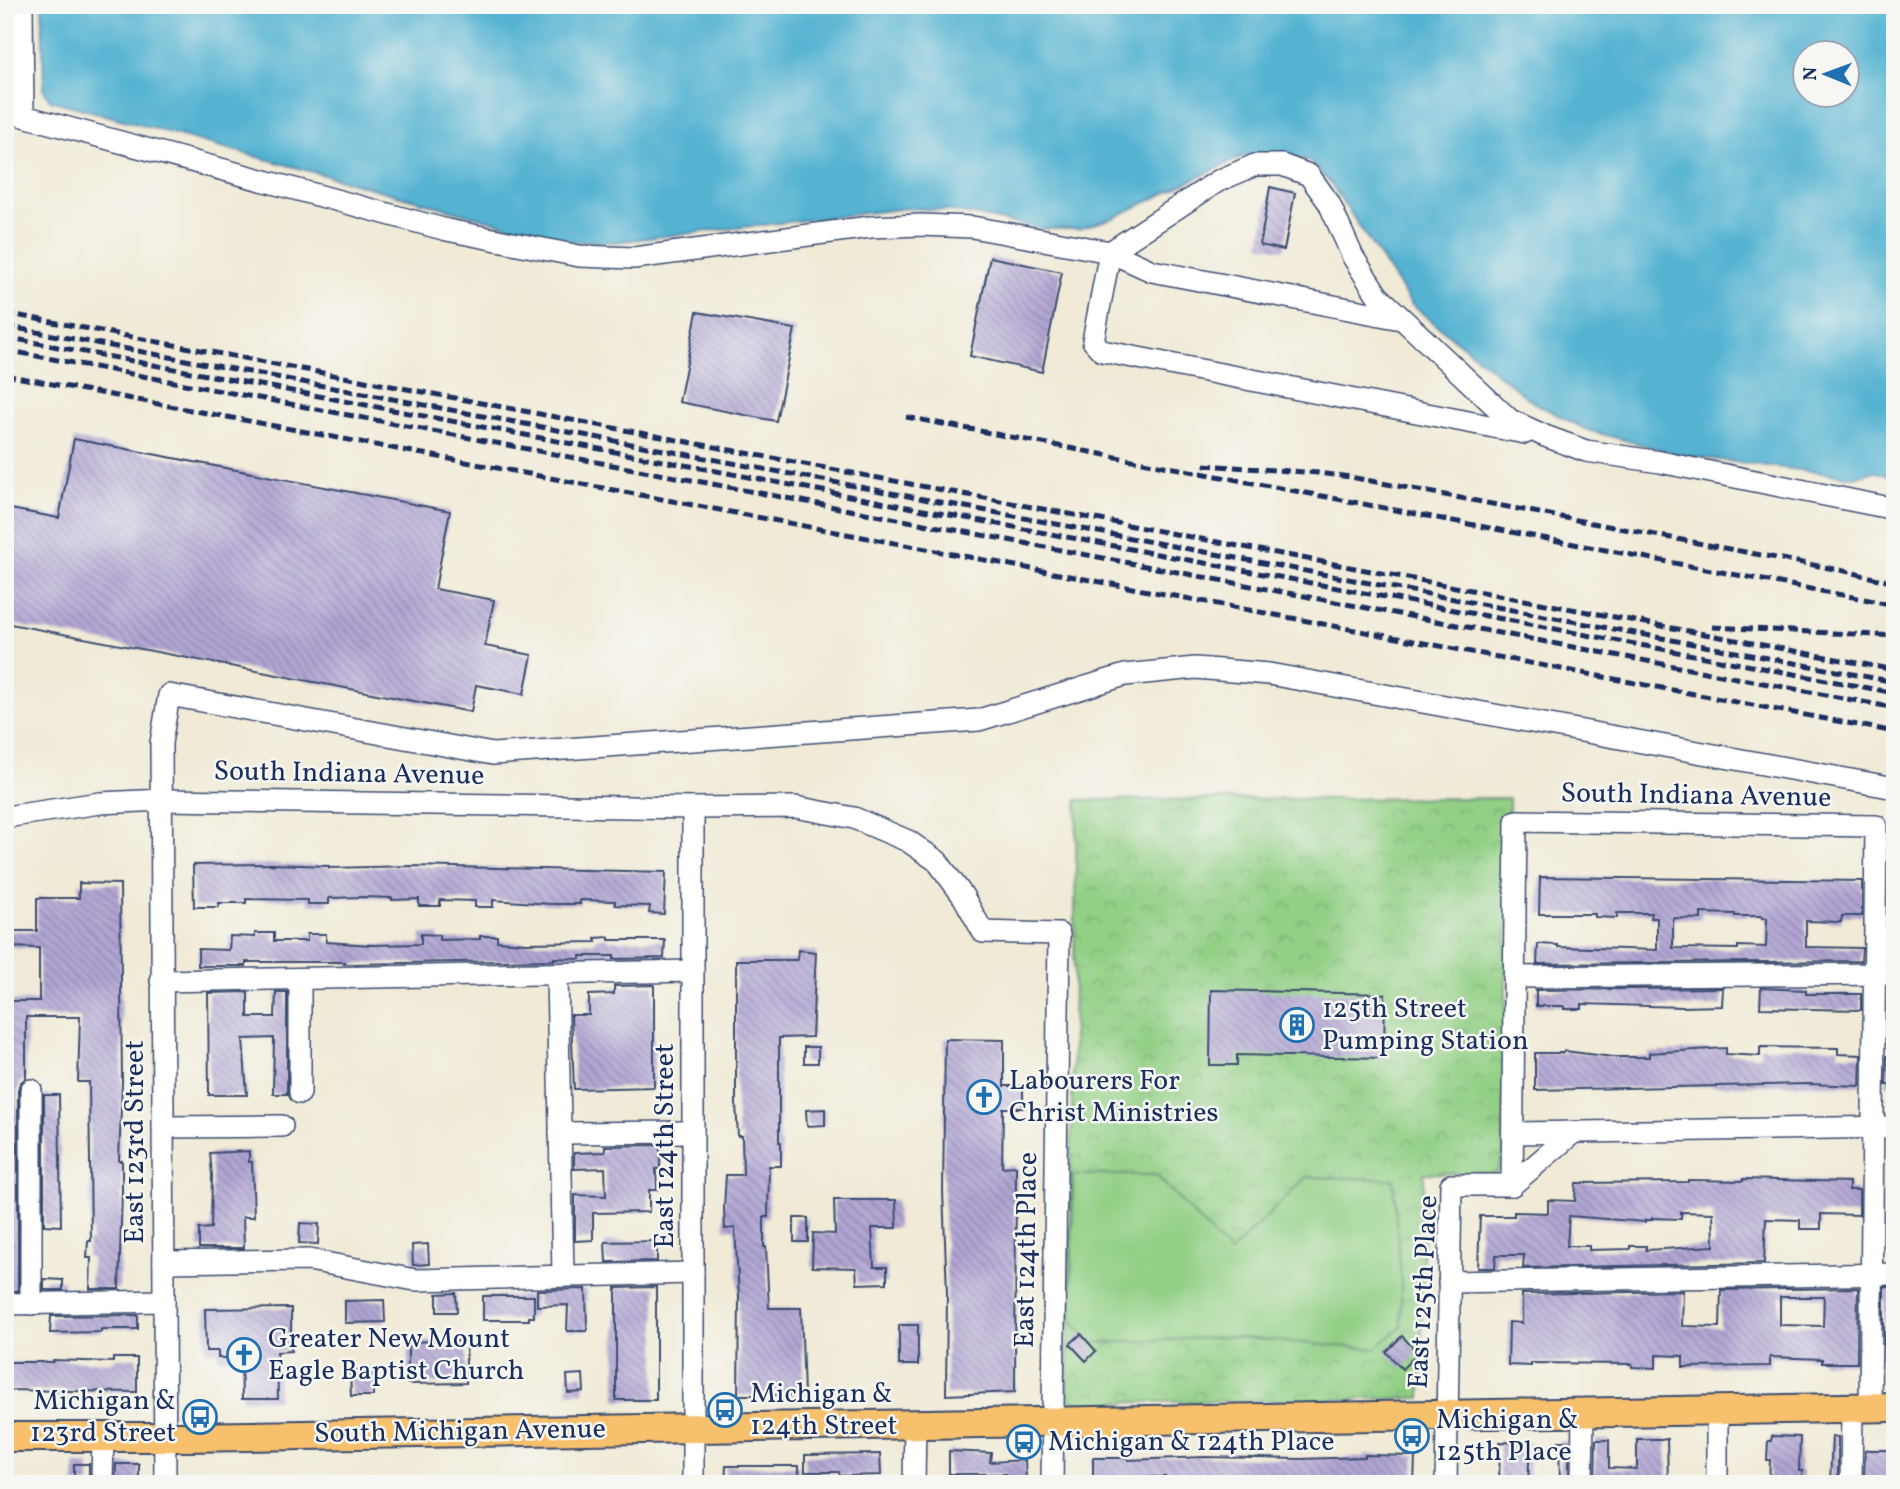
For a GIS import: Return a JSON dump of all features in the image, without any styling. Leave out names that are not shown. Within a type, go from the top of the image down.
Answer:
[{"type":"main road","name":"South Michigan Avenue","points":[[5,1437],[165,1437],[1872,1408]]},
{"type":"street","points":[[22,5],[14,113],[447,230],[579,256],[634,258],[870,227],[972,227],[1110,252],[1152,271],[1401,319]]},
{"type":"street","points":[[1545,436],[1102,351],[1093,341],[1110,252],[1217,181],[1255,165],[1282,165],[1309,175],[1329,203],[1353,257],[1378,296],[1510,419],[1586,451],[1660,462],[1895,509]]},
{"type":"street","name":"East 123rd Street","points":[[165,1484],[161,744],[169,695],[493,754],[979,720],[1125,675],[1195,668],[1269,674],[1895,788]]},
{"type":"street","name":"South Indiana Avenue","points":[[5,817],[100,803],[163,800],[693,808],[795,807],[854,818],[908,841],[937,861],[963,895],[983,932],[1059,934]]},
{"type":"street","name":"East 124th Street","points":[[693,808],[693,1484]]},
{"type":"street","name":"South Indiana Avenue","points":[[1514,977],[1516,821],[1876,826],[1884,974]]},
{"type":"street","name":"East 124th Place","points":[[1052,1484],[1059,934]]},
{"type":"street","points":[[162,981],[693,971]]},
{"type":"street","points":[[557,974],[563,1276]]},
{"type":"street","points":[[1512,1185],[1514,977],[1884,974],[1872,1128],[1872,1408],[1851,1484]]},
{"type":"street","points":[[300,979],[300,1093]]},
{"type":"street","points":[[31,1090],[31,1304]]},
{"type":"street","points":[[163,1127],[282,1126]]},
{"type":"street","points":[[1513,1133],[1895,1127]]},
{"type":"street","points":[[560,1133],[694,1132]]},
{"type":"street","points":[[1512,1185],[1574,1132]]},
{"type":"street","name":"East 125th Place","points":[[1447,1484],[1451,1185],[1512,1185]]},
{"type":"street","points":[[164,1262],[309,1260],[415,1280],[693,1273]]},
{"type":"street","points":[[1449,1282],[1895,1274]]},
{"type":"street","points":[[5,1304],[164,1301]]},
{"type":"street","points":[[1717,1410],[1717,1484]]},
{"type":"street","points":[[1582,1484],[1583,1412]]},
{"type":"street","points":[[914,1484],[915,1423]]},
{"type":"street","points":[[102,1484],[103,1437]]},
{"type":"green space","points":[[1509,798],[1503,1158],[1497,1172],[1492,1174],[1424,1173],[1421,1398],[1076,1403],[1070,1400],[1067,1391],[1077,800]]},
{"type":"green space","points":[[1073,1175],[1156,1175],[1230,1253],[1306,1177],[1393,1179],[1401,1280],[1401,1327],[1375,1349],[1229,1337],[1093,1343],[1071,1321]]},
{"type":"water","points":[[42,5],[1895,5],[1895,482],[1886,474],[1876,472],[1855,477],[1681,455],[1587,430],[1534,403],[1412,305],[1331,184],[1309,161],[1280,153],[1243,156],[1113,218],[1079,229],[1044,229],[953,211],[909,208],[614,242],[565,241],[50,100],[44,90]]},
{"type":"building","points":[[1270,187],[1295,193],[1284,250],[1260,245]]},
{"type":"building","points":[[990,257],[1062,272],[1042,372],[970,356]]},
{"type":"building","points":[[697,312],[795,329],[776,421],[679,402]]},
{"type":"building","points":[[74,439],[450,511],[435,589],[494,600],[485,646],[532,655],[524,694],[476,685],[471,712],[5,623],[5,508],[59,518]]},
{"type":"building","points":[[272,864],[329,868],[411,866],[666,872],[664,914],[649,913],[650,906],[580,900],[580,904],[551,904],[493,900],[493,907],[475,907],[475,901],[440,900],[440,906],[419,906],[419,899],[365,897],[329,898],[329,904],[308,904],[308,900],[246,899],[246,903],[194,907],[193,865]]},
{"type":"building","points":[[1540,877],[1862,881],[1862,916],[1842,916],[1841,922],[1806,921],[1806,947],[1862,948],[1861,961],[1537,964],[1538,944],[1657,950],[1657,918],[1650,918],[1651,913],[1617,913],[1617,918],[1595,917],[1595,914],[1539,914]],"holes":[[[1701,913],[1767,918],[1766,947],[1673,948],[1673,918],[1701,919]]]},
{"type":"building","points":[[79,883],[120,884],[122,1082],[119,1161],[122,1161],[122,1191],[119,1289],[90,1289],[91,1258],[87,1258],[88,1241],[91,1241],[89,1082],[78,1082],[80,1017],[26,1017],[26,1078],[20,1083],[18,1090],[18,1291],[5,1291],[7,1001],[39,1001],[39,948],[9,947],[9,931],[37,931],[37,898],[79,898]]},
{"type":"building","points":[[255,933],[274,933],[274,941],[307,941],[307,934],[326,934],[326,942],[372,945],[421,944],[421,934],[439,935],[439,940],[497,936],[497,941],[526,943],[596,942],[595,938],[609,937],[609,940],[665,940],[664,958],[614,959],[614,956],[580,956],[580,959],[554,960],[353,964],[246,962],[246,966],[198,966],[198,949],[229,950],[230,936],[255,937]]},
{"type":"building","points":[[798,950],[816,952],[812,1037],[779,1038],[781,1166],[769,1166],[768,1217],[764,1217],[764,1247],[769,1308],[801,1308],[804,1395],[738,1395],[739,1297],[735,1228],[725,1229],[724,1208],[726,1175],[743,1175],[742,1136],[738,1136],[736,1104],[736,960],[797,960]]},
{"type":"building","points":[[654,985],[654,1087],[574,1089],[571,1015],[589,1015],[589,995],[614,994],[614,986]]},
{"type":"building","points":[[1723,988],[1722,1006],[1582,1004],[1582,1009],[1564,1009],[1564,1006],[1536,1006],[1536,990]]},
{"type":"building","points":[[1761,988],[1806,990],[1806,994],[1861,994],[1861,1010],[1760,1008]]},
{"type":"building","name":"125th Street Pumping Station","points":[[1211,990],[1385,994],[1384,1058],[1237,1055],[1237,1065],[1210,1065]]},
{"type":"building","points":[[248,992],[248,1017],[275,1017],[276,992],[287,992],[287,1094],[273,1094],[274,1038],[243,1039],[247,1095],[209,1095],[208,993]]},
{"type":"building","points":[[945,1039],[1004,1040],[1004,1086],[1023,1086],[1023,1108],[1003,1108],[1002,1167],[1016,1166],[1015,1392],[946,1395],[947,1293],[943,1191]]},
{"type":"building","points":[[804,1047],[818,1047],[818,1063],[804,1063]]},
{"type":"building","points":[[1760,1047],[1838,1048],[1838,1054],[1861,1055],[1860,1086],[1809,1084],[1535,1090],[1535,1053],[1564,1051],[1613,1057],[1649,1057],[1649,1053],[1726,1048],[1726,1054],[1760,1056]]},
{"type":"building","points":[[1887,1056],[1895,1056],[1895,1085],[1886,1085]]},
{"type":"building","points":[[44,1095],[59,1095],[61,1226],[44,1225]]},
{"type":"building","points":[[825,1109],[825,1125],[807,1126],[806,1110]]},
{"type":"building","points":[[660,1145],[660,1169],[656,1169],[657,1190],[649,1190],[649,1212],[593,1213],[593,1240],[575,1241],[575,1195],[606,1196],[605,1168],[574,1169],[574,1153],[605,1152],[605,1146]]},
{"type":"building","points":[[249,1151],[249,1162],[252,1162],[254,1217],[243,1217],[244,1248],[199,1248],[199,1229],[211,1228],[210,1153]]},
{"type":"building","points":[[1849,1182],[1849,1190],[1859,1190],[1859,1215],[1821,1214],[1821,1229],[1800,1229],[1800,1220],[1766,1219],[1764,1263],[1523,1268],[1524,1255],[1496,1255],[1495,1268],[1478,1268],[1480,1216],[1514,1216],[1514,1212],[1548,1213],[1548,1200],[1575,1201],[1576,1183]],"holes":[[[1681,1212],[1713,1213],[1714,1246],[1646,1250],[1646,1246],[1589,1250],[1589,1246],[1567,1246],[1569,1216],[1645,1222],[1652,1218],[1681,1219]]]},
{"type":"building","points":[[834,1200],[896,1200],[897,1228],[872,1228],[874,1267],[887,1267],[887,1283],[857,1284],[856,1268],[812,1267],[813,1233],[835,1234]]},
{"type":"building","points":[[794,1218],[808,1218],[808,1242],[794,1242]]},
{"type":"building","points":[[300,1223],[319,1224],[318,1244],[299,1243]]},
{"type":"building","points":[[657,1241],[657,1261],[606,1262],[605,1242]]},
{"type":"building","points":[[428,1244],[429,1264],[413,1265],[412,1245]]},
{"type":"building","points":[[44,1279],[63,1280],[63,1290],[44,1290]]},
{"type":"building","points":[[656,1287],[656,1400],[616,1400],[616,1288]]},
{"type":"building","points":[[1884,1287],[1895,1287],[1895,1362],[1884,1361]]},
{"type":"building","points":[[1858,1288],[1857,1363],[1822,1363],[1822,1359],[1770,1357],[1770,1366],[1683,1367],[1683,1356],[1656,1355],[1656,1368],[1632,1367],[1632,1364],[1508,1365],[1509,1322],[1522,1323],[1522,1294],[1683,1291],[1682,1326],[1720,1327],[1721,1290]],"holes":[[[1780,1297],[1824,1297],[1823,1326],[1780,1325]]]},
{"type":"building","points":[[586,1289],[587,1331],[567,1331],[568,1305],[537,1306],[537,1290]]},
{"type":"building","points":[[456,1293],[457,1312],[437,1312],[437,1294]]},
{"type":"building","points":[[483,1296],[534,1296],[534,1317],[529,1317],[529,1320],[483,1320]]},
{"type":"building","points":[[384,1300],[385,1322],[345,1323],[345,1301]]},
{"type":"building","name":"Greater New Mount Eagle Baptist Church","points":[[291,1308],[291,1351],[277,1352],[278,1399],[242,1399],[241,1358],[218,1358],[218,1351],[206,1351],[205,1309]]},
{"type":"building","points":[[138,1315],[138,1329],[50,1333],[51,1316]]},
{"type":"building","points":[[899,1325],[918,1325],[918,1365],[899,1365]]},
{"type":"building","points":[[1081,1334],[1096,1351],[1086,1361],[1070,1344]]},
{"type":"building","points":[[1402,1336],[1418,1353],[1402,1369],[1386,1352]]},
{"type":"building","points":[[466,1341],[466,1383],[408,1384],[408,1342]]},
{"type":"building","points":[[113,1358],[137,1358],[137,1392],[5,1390],[5,1362],[113,1362]]},
{"type":"building","points":[[350,1370],[373,1370],[373,1396],[351,1396]]},
{"type":"building","points":[[583,1374],[584,1392],[568,1393],[567,1375]]},
{"type":"building","points":[[1772,1436],[1800,1437],[1799,1471],[1802,1471],[1802,1484],[1769,1484],[1768,1441],[1771,1441]]},
{"type":"building","points":[[1832,1436],[1838,1437],[1838,1484],[1830,1484]]},
{"type":"building","points":[[1637,1439],[1667,1439],[1668,1484],[1595,1484],[1596,1440],[1609,1440],[1609,1468],[1637,1469]]},
{"type":"building","points":[[1559,1441],[1569,1441],[1569,1484],[1560,1484]]},
{"type":"building","points":[[1500,1442],[1530,1443],[1528,1484],[1499,1484]]},
{"type":"building","points":[[1865,1450],[1895,1450],[1895,1484],[1864,1484]]},
{"type":"building","points":[[949,1451],[991,1453],[990,1462],[1025,1460],[1026,1479],[1007,1481],[1006,1474],[949,1474]]},
{"type":"building","points":[[880,1454],[881,1475],[840,1476],[839,1472],[805,1472],[805,1455]]},
{"type":"building","points":[[1365,1455],[1415,1456],[1414,1484],[1164,1484],[1165,1477],[1093,1478],[1093,1458],[1300,1459]]},
{"type":"building","points":[[74,1464],[89,1464],[89,1484],[74,1484]]},
{"type":"building","points":[[116,1464],[139,1464],[139,1484],[115,1484]]},
{"type":"building","points":[[726,1466],[799,1466],[799,1484],[725,1484]]},
{"type":"railway","points":[[5,313],[1895,670]]},
{"type":"railway","points":[[5,326],[1895,682]]},
{"type":"railway","points":[[5,337],[1895,693]]},
{"type":"railway","points":[[5,350],[1895,708]]},
{"type":"railway","points":[[5,375],[1895,732]]},
{"type":"railway","points":[[906,417],[1895,605]]},
{"type":"railway","points":[[1204,465],[1350,477],[1845,571],[1895,583]]},
{"type":"railway","points":[[1712,627],[1895,636]]},
{"type":"place","name":"125th Street Pumping Station","points":[[1297,1025]]},
{"type":"place","name":"Labourers For Christ Ministries","points":[[984,1097]]},
{"type":"place","name":"Greater New Mount Eagle Baptist Church","points":[[244,1355]]},
{"type":"place","name":"Michigan & 124th Street","points":[[725,1410]]},
{"type":"place","name":"Michigan & 123rd Street","points":[[200,1417]]},
{"type":"place","name":"Michigan & 125th Place","points":[[1412,1436]]},
{"type":"place","name":"Michigan & 124th Place","points":[[1024,1442]]}]
